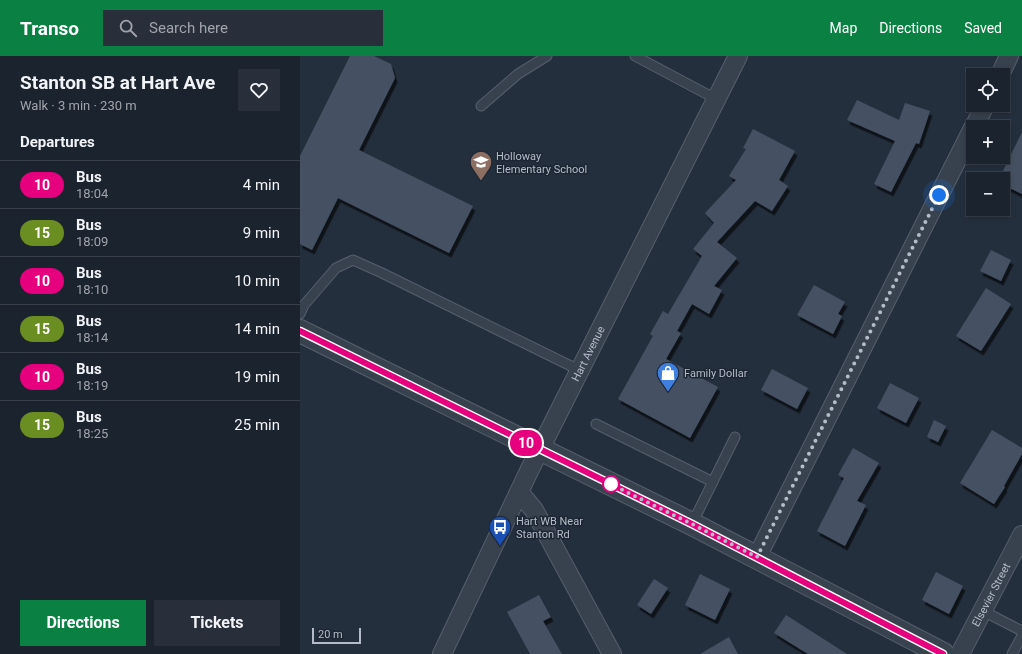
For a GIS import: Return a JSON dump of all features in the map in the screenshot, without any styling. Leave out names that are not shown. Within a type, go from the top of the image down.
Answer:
[{"type":"street","name":"Hart Avenue","points":[[442,654],[579,370],[738,56]]},
{"type":"street","points":[[1004,68],[1010,56]]},
{"type":"street","points":[[757,557],[966,142]]},
{"type":"street","points":[[300,331],[692,524],[943,654]]},
{"type":"street","points":[[519,492],[534,510],[612,654]]},
{"type":"street","name":"Elsevier Street","points":[[960,654],[1022,535]]},
{"type":"lane","points":[[481,106],[518,74],[547,56]]},
{"type":"lane","points":[[635,56],[716,99]]},
{"type":"lane","points":[[300,314],[304,305],[336,268],[353,260],[579,370]]},
{"type":"lane","points":[[596,424],[712,482]]},
{"type":"lane","points":[[692,524],[735,437]]},
{"type":"lane","points":[[983,611],[1022,631]]},
{"type":"lane","points":[[1012,654],[1022,636]]},
{"type":"building","points":[[350,56],[374,56],[391,64],[395,78],[359,150],[473,206],[449,253],[338,198],[312,250],[300,244],[300,156]]},
{"type":"building","points":[[857,100],[899,120],[905,103],[930,111],[919,144],[916,143],[891,192],[874,184],[895,141],[847,120]]},
{"type":"building","points":[[753,129],[795,151],[779,180],[788,186],[772,211],[755,201],[717,242],[737,258],[714,286],[722,290],[709,314],[692,304],[677,331],[681,333],[666,359],[718,387],[690,438],[618,399],[653,336],[650,334],[663,311],[668,314],[702,256],[693,249],[714,223],[705,213],[736,180],[729,176],[746,149],[743,148]]},
{"type":"building","points":[[1022,132],[1022,194],[1010,188],[1010,172],[1002,172],[1006,164],[1010,164],[1010,157]]},
{"type":"building","points":[[991,250],[1011,260],[1001,281],[980,271]]},
{"type":"building","points":[[814,285],[845,302],[838,314],[842,316],[833,334],[797,315]]},
{"type":"building","points":[[986,288],[1011,304],[981,351],[956,336]]},
{"type":"building","points":[[772,369],[808,388],[797,409],[761,390]]},
{"type":"building","points":[[890,383],[919,398],[906,423],[877,408]]},
{"type":"building","points":[[934,420],[946,426],[938,442],[927,437]]},
{"type":"building","points":[[992,430],[1022,448],[1022,454],[1004,486],[1005,487],[994,504],[960,483]]},
{"type":"building","points":[[853,448],[879,463],[857,501],[866,505],[845,546],[817,531],[844,478],[838,475]]},
{"type":"building","points":[[936,572],[963,586],[949,614],[922,600]]},
{"type":"building","points":[[700,574],[730,589],[715,620],[685,605]]},
{"type":"building","points":[[654,579],[668,588],[651,614],[637,605]]},
{"type":"building","points":[[539,595],[551,617],[543,621],[562,654],[530,654],[507,612]]},
{"type":"building","points":[[786,615],[847,654],[808,654],[774,633]]},
{"type":"building","points":[[729,637],[738,654],[700,654]]},
{"type":"bus line","name":"10","points":[[300,331],[692,524],[943,654]]},
{"type":"place","name":"Holloway Elementary School","points":[[481,182]]},
{"type":"place","name":"Family Dollar","points":[[668,392]]},
{"type":"place","name":"Hart WB Near Stanton Rd","points":[[500,546]]},
{"type":"route","points":[[611,484],[757,557],[939,195]]}]
